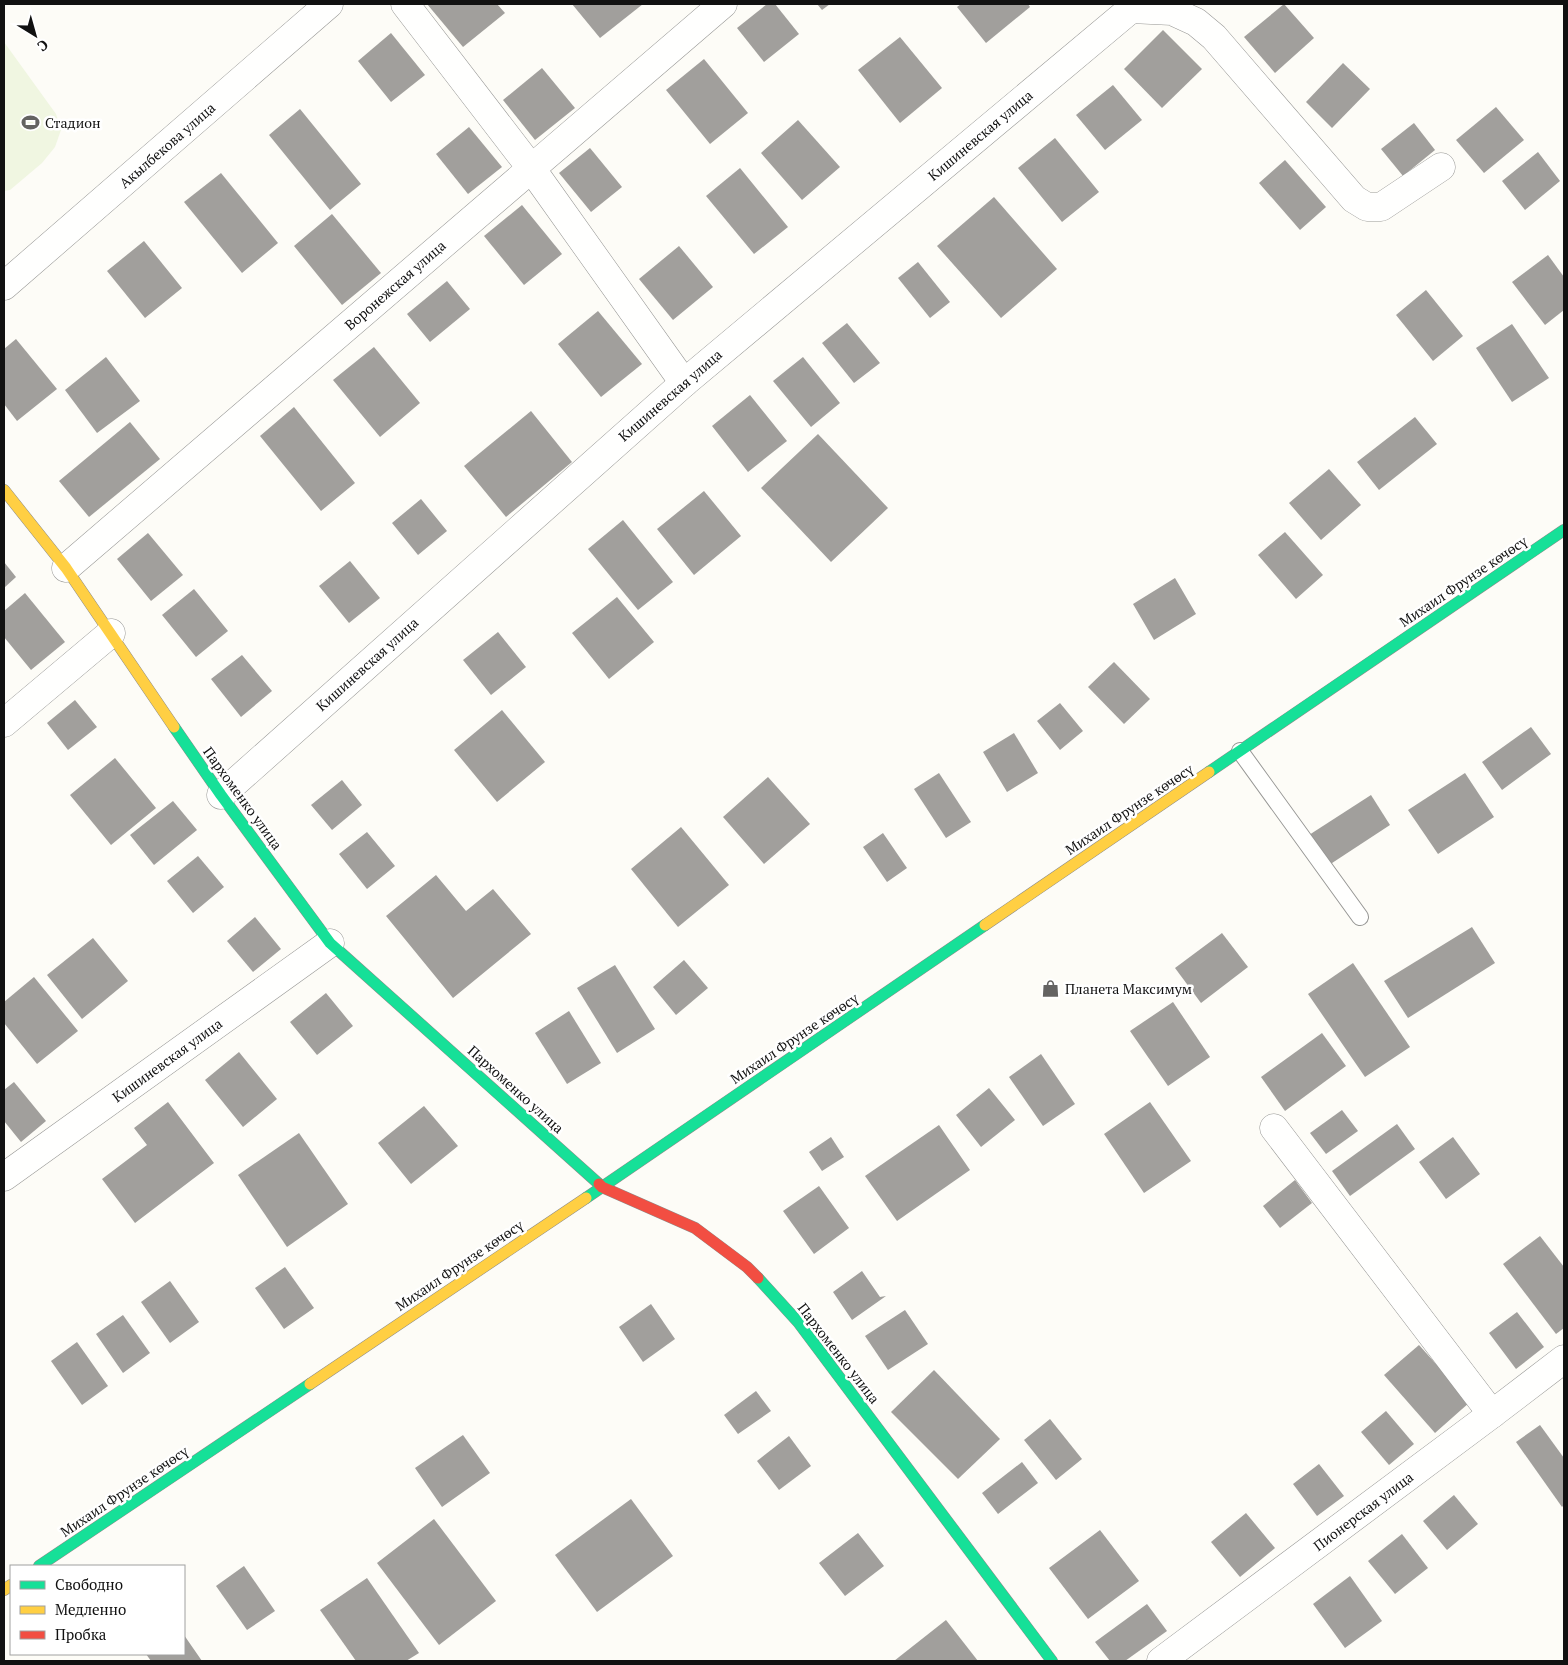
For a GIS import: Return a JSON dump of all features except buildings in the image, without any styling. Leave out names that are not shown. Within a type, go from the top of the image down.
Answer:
[{"type":"main road","name":"Пархоменко улица","points":[[4,490],[66,568],[221,795],[330,943],[602,1187],[695,1228],[747,1267],[798,1322],[1052,1661]]},
{"type":"main road","name":"Михаил Фрунзе көчөсү","points":[[40,1565],[602,1187],[1564,530]]},
{"type":"street","name":"Акылбекова улица","points":[[4,286],[330,4]]},
{"type":"street","points":[[405,4],[531,168],[684,382]]},
{"type":"street","name":"Воронежская улица","points":[[66,568],[723,4]]},
{"type":"street","points":[[1128,6],[1172,11],[1196,22],[1214,37],[1354,199],[1367,207],[1381,207],[1441,167]]},
{"type":"street","name":"Кишиневская улица","points":[[221,795],[684,382],[1128,6]]},
{"type":"street","points":[[4,723],[111,633]]},
{"type":"street","name":"Кишиневская улица","points":[[4,1177],[330,943]]},
{"type":"street","points":[[1274,1128],[1492,1414]]},
{"type":"street","name":"Пионерская улица","points":[[1161,1661],[1564,1359]]},
{"type":"lane","points":[[1240,751],[1360,917]]},
{"type":"green space","name":"Стадион","points":[[4,42],[56,114],[61,130],[55,147],[42,163],[10,190],[4,191]]},
{"type":"traffic: fast","points":[[1209,772],[1564,530]]},
{"type":"traffic: fast","points":[[174,727],[221,795],[330,943],[599,1184]]},
{"type":"traffic: fast","points":[[586,1198],[985,925]]},
{"type":"traffic: fast","points":[[758,1278],[798,1322],[1052,1661]]},
{"type":"traffic: fast","points":[[40,1565],[310,1384]]},
{"type":"traffic: slow","points":[[4,490],[66,568],[174,727]]},
{"type":"traffic: slow","points":[[985,925],[1209,772]]},
{"type":"traffic: slow","points":[[310,1384],[586,1198]]},
{"type":"traffic: slow","points":[[4,1590],[10,1586]]},
{"type":"traffic: jam","points":[[599,1184],[695,1228],[747,1267],[758,1278]]},
{"type":"place","name":"Стадион","points":[[31,122]]},
{"type":"place","name":"Планета Максимум","points":[[1051,988]]}]
